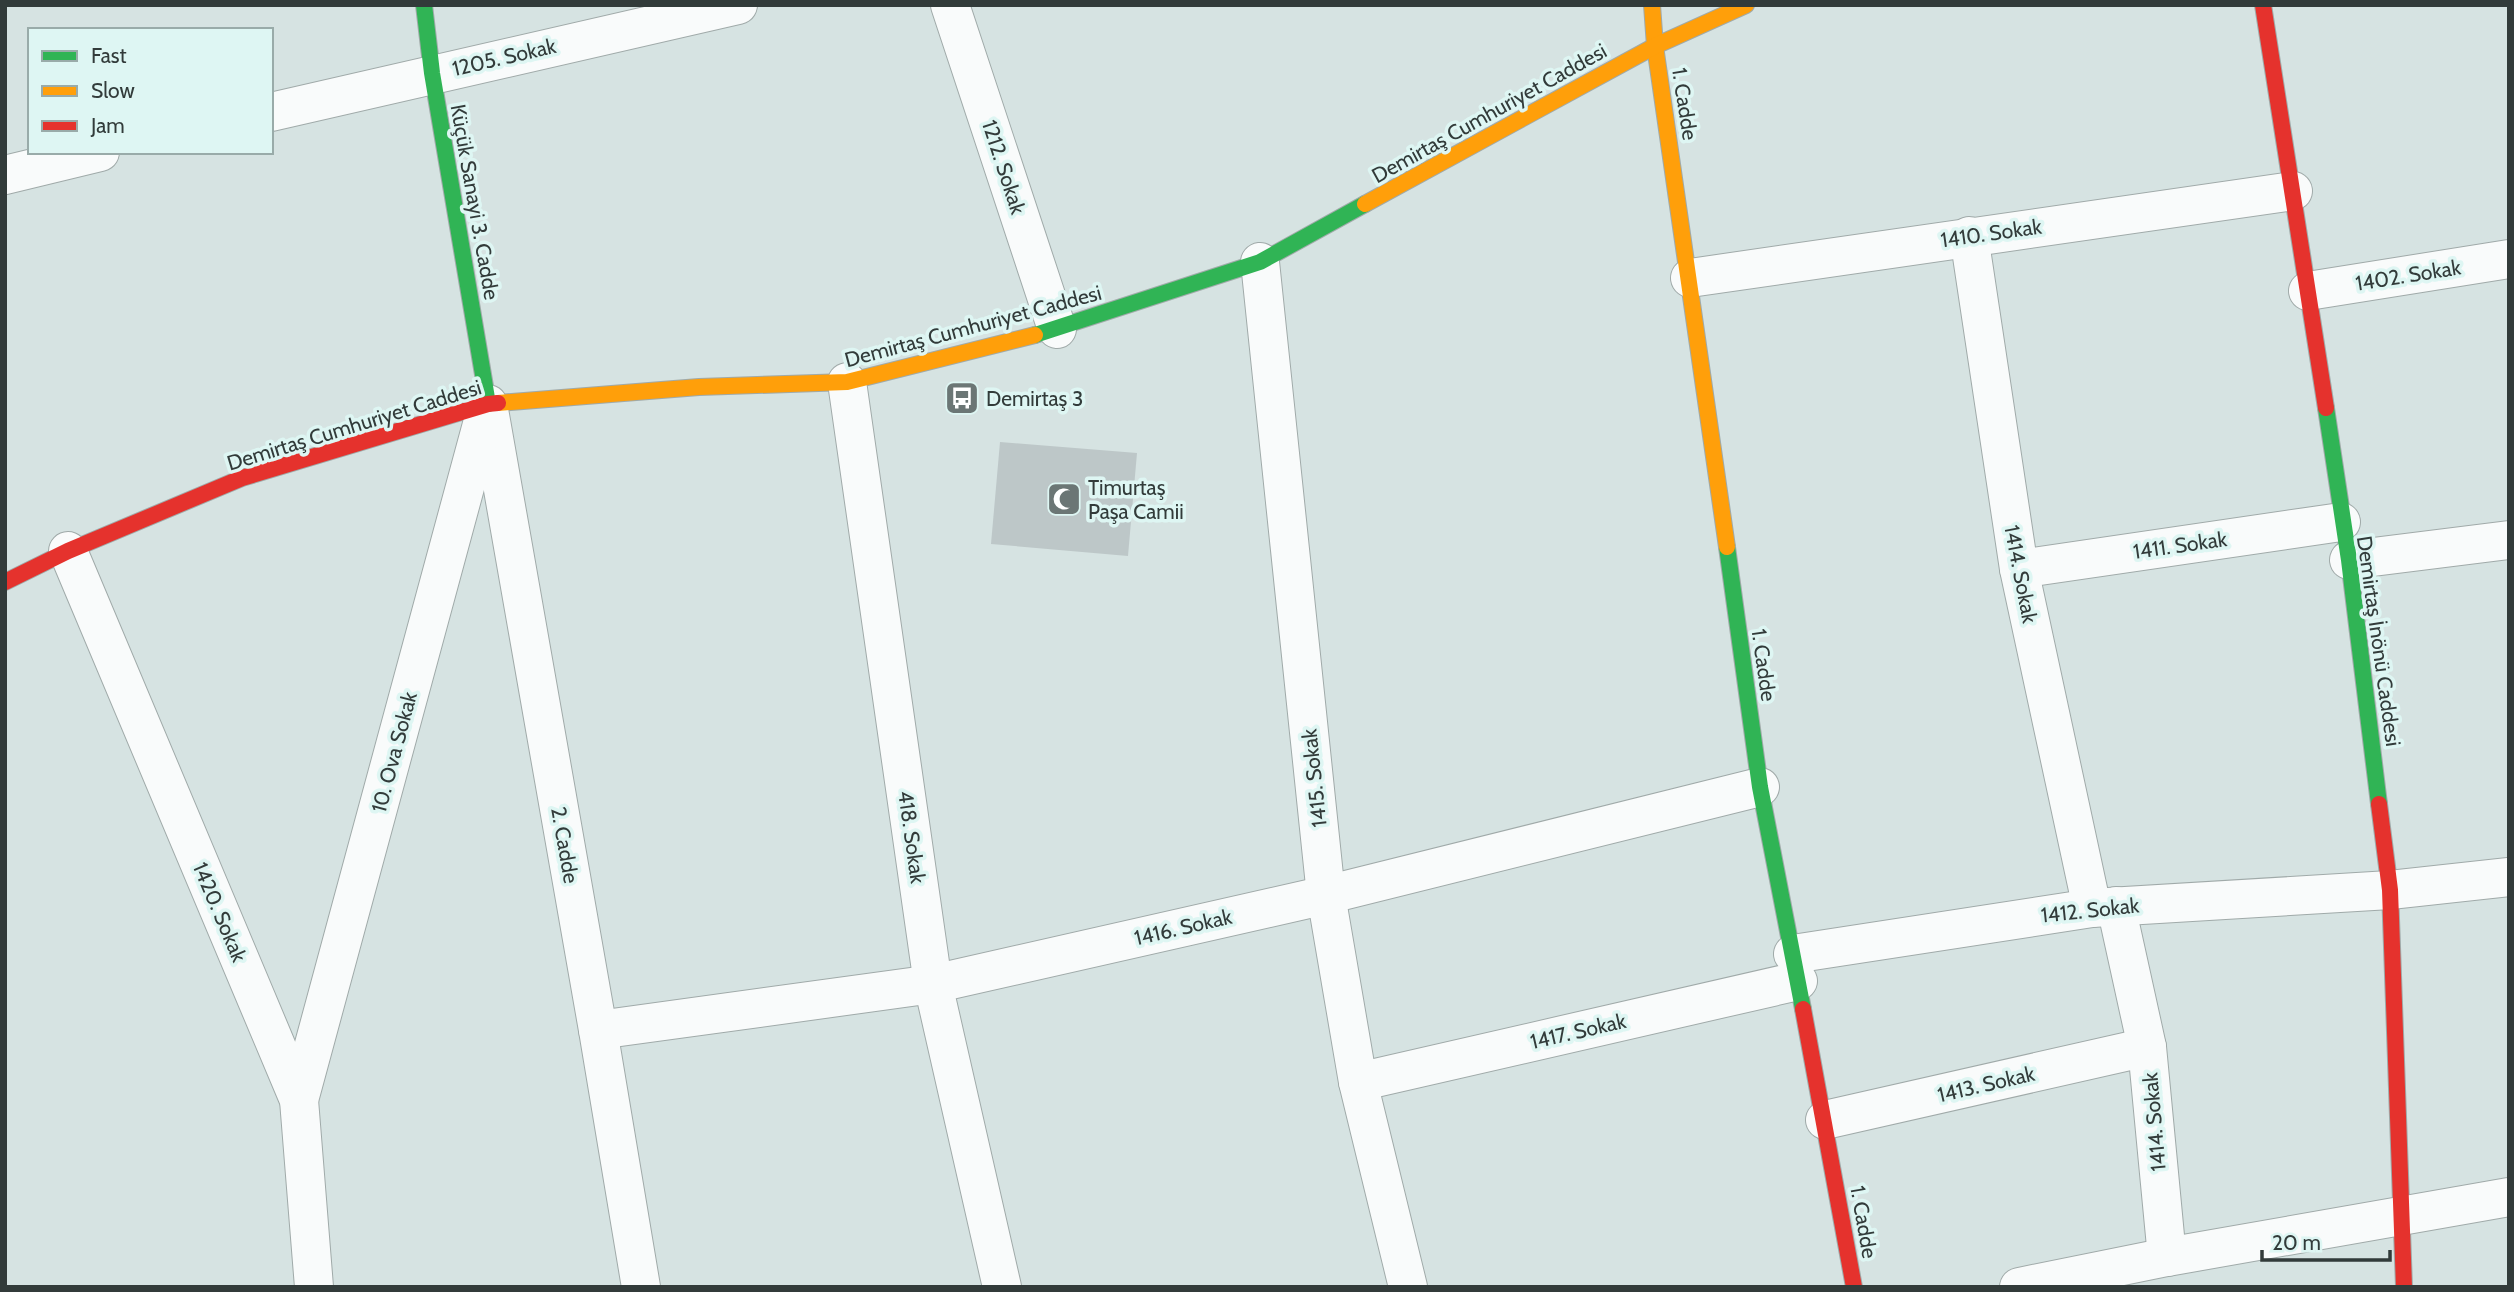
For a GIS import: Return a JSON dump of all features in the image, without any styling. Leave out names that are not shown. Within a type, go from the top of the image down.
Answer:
[{"type":"main road","name":"Küçük Sanayi 3. Cadde","points":[[424,5],[432,73],[488,404]]},
{"type":"main road","name":"1. Cadde","points":[[1652,5],[1655,46],[1690,278],[1760,787],[1825,1120],[1854,1287]]},
{"type":"main road","name":"Demirtaş Cumhuriyet Caddesi","points":[[5,582],[68,551],[242,478],[488,404],[699,387],[848,382],[1057,329],[1260,262],[1655,46],[1746,5]]},
{"type":"main road","name":"Demirtaş İnönü Caddesi","points":[[2263,5],[2349,560],[2390,890],[2404,1287]]},
{"type":"street","name":"1205. Sokak","points":[[273,111],[738,5]]},
{"type":"street","name":"1212. Sokak","points":[[950,5],[1057,329]]},
{"type":"street","points":[[5,175],[92,154]]},
{"type":"street","name":"1410. Sokak","points":[[1690,278],[2293,191]]},
{"type":"street","name":"1414. Sokak","points":[[1969,236],[2019,569],[2104,907],[2147,1047],[2167,1256]]},
{"type":"street","name":"1402. Sokak","points":[[2308,292],[2509,259]]},
{"type":"street","name":"1415. Sokak","points":[[1260,262],[1326,895],[1358,1082],[1408,1287]]},
{"type":"street","name":"418. Sokak","points":[[848,382],[933,984],[1002,1287]]},
{"type":"street","name":"2. Cadde","points":[[488,404],[598,1030],[640,1287]]},
{"type":"street","name":"10. Ova Sokak","points":[[299,1100],[488,404]]},
{"type":"street","name":"1411. Sokak","points":[[2019,569],[2342,522]]},
{"type":"street","points":[[2349,560],[2509,540]]},
{"type":"street","name":"1420. Sokak","points":[[68,551],[299,1100],[314,1287]]},
{"type":"street","name":"1416. Sokak","points":[[598,1030],[933,984],[1326,895],[1760,787]]},
{"type":"street","name":"1412. Sokak","points":[[1795,967],[2104,907],[2390,890],[2509,877]]},
{"type":"street","name":"1417. Sokak","points":[[1358,1082],[1795,967]]},
{"type":"street","name":"1413. Sokak","points":[[1825,1120],[2147,1047]]},
{"type":"street","points":[[2019,1287],[2057,1283],[2167,1256],[2509,1197]]},
{"type":"building","name":"Timurtaş Paşa Camii","points":[[1000,442],[1137,453],[1128,556],[991,544]]},
{"type":"traffic: fast","points":[[424,5],[432,73],[488,404]]},
{"type":"traffic: fast","points":[[1035,335],[1260,262],[1365,204]]},
{"type":"traffic: fast","points":[[2326,408],[2349,560],[2379,804]]},
{"type":"traffic: fast","points":[[1727,547],[1760,787],[1803,1009]]},
{"type":"traffic: slow","points":[[1652,5],[1655,46],[1727,547]]},
{"type":"traffic: slow","points":[[1365,204],[1655,46],[1746,5]]},
{"type":"traffic: slow","points":[[498,403],[699,387],[847,382],[1035,335]]},
{"type":"traffic: jam","points":[[2263,5],[2326,408]]},
{"type":"traffic: jam","points":[[5,582],[68,551],[242,478],[498,403]]},
{"type":"traffic: jam","points":[[2379,804],[2390,890],[2404,1287]]},
{"type":"traffic: jam","points":[[1803,1009],[1854,1287]]},
{"type":"place","name":"Demirtaş 3","points":[[962,398]]},
{"type":"place","name":"Timurtaş Paşa Camii","points":[[1064,499]]}]
